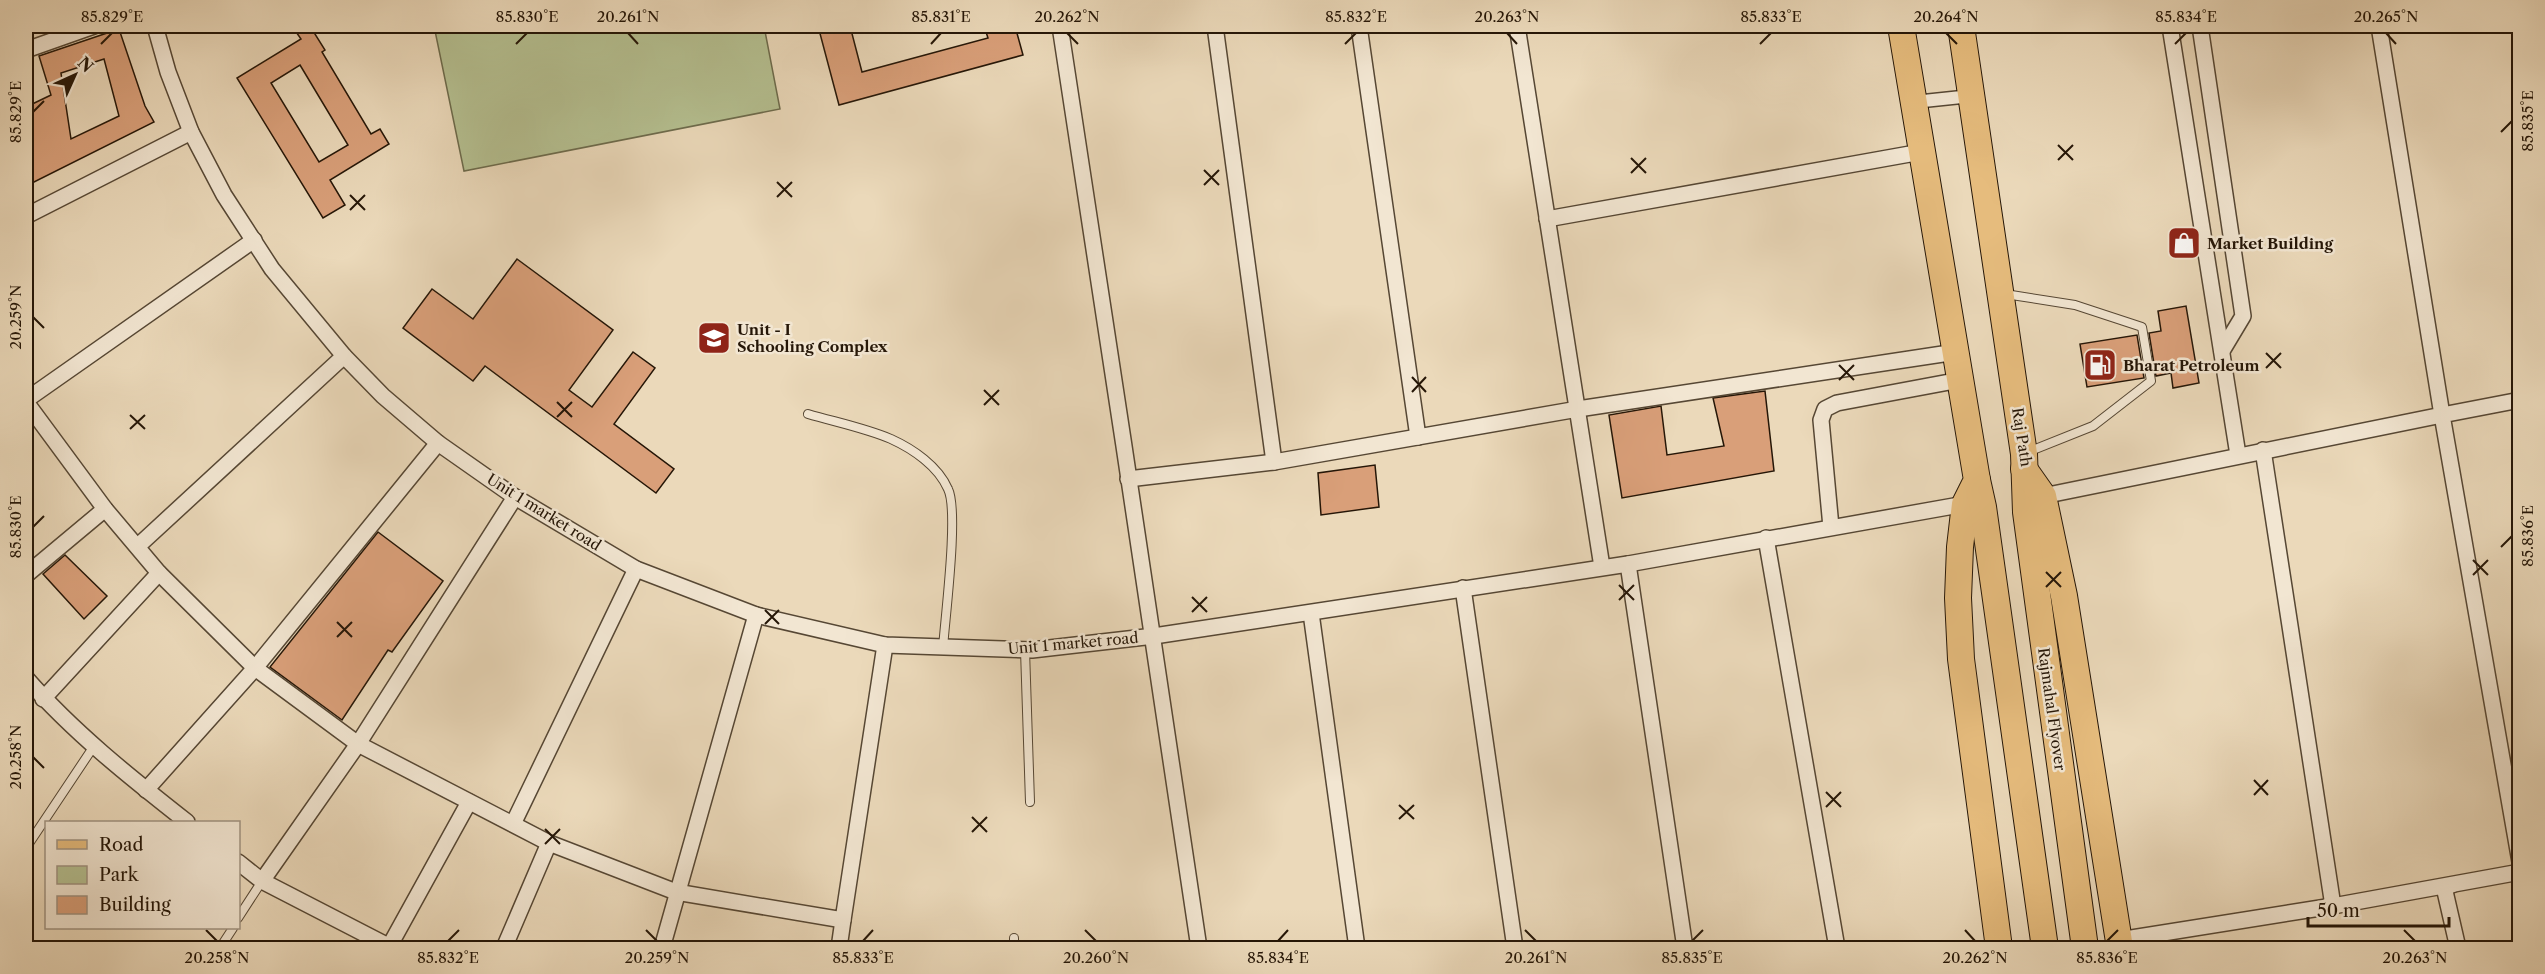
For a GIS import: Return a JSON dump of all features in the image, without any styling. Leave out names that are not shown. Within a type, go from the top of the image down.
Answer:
[{"type":"main road","points":[[1901,26],[1983,507],[2045,948]]},
{"type":"main road","name":"Raj Path","points":[[1961,26],[2024,461],[2043,496],[2064,596],[2119,944]]},
{"type":"main road","name":"Rajmahal Flyover","points":[[2024,461],[2026,512],[2085,948]]},
{"type":"main road","points":[[1977,480],[1965,504],[1959,547],[1958,598],[1961,659],[1999,948]]},
{"type":"street","points":[[26,50],[94,26]]},
{"type":"street","name":"Unit 1 market road","points":[[155,26],[168,72],[191,132],[224,195],[272,269],[344,356],[383,396],[438,443],[515,497],[636,569],[756,615],[885,645],[1025,650],[1154,636],[1628,564],[1965,504]]},
{"type":"street","points":[[1060,26],[1154,636],[1199,948]]},
{"type":"street","points":[[1215,26],[1274,462]]},
{"type":"street","points":[[1359,26],[1418,437]]},
{"type":"street","points":[[1517,26],[1602,567]]},
{"type":"street","points":[[2170,26],[2238,455]]},
{"type":"street","points":[[2200,26],[2243,316],[2222,351]]},
{"type":"street","points":[[2379,26],[2442,415],[2520,862]]},
{"type":"street","points":[[1914,102],[1971,96]]},
{"type":"street","points":[[26,216],[191,132]]},
{"type":"street","points":[[1547,219],[1922,152]]},
{"type":"street","points":[[254,240],[26,401],[105,509],[159,573],[255,668],[358,744],[549,843],[676,892],[843,920]]},
{"type":"street","points":[[1128,479],[1274,462],[1578,409],[1956,352]]},
{"type":"street","points":[[138,546],[344,356]]},
{"type":"street","points":[[1831,527],[1821,420],[1826,409],[1836,403],[1960,380]]},
{"type":"street","points":[[2043,496],[2520,400]]},
{"type":"street","points":[[146,790],[255,668],[438,443]]},
{"type":"street","points":[[2263,450],[2333,906]]},
{"type":"street","points":[[262,881],[358,744],[515,497]]},
{"type":"street","points":[[26,575],[105,509]]},
{"type":"street","points":[[1766,538],[1837,948]]},
{"type":"street","points":[[1628,564],[1685,948]]},
{"type":"street","points":[[513,824],[636,569]]},
{"type":"street","points":[[44,699],[159,573]]},
{"type":"street","points":[[1463,588],[1515,948]]},
{"type":"street","points":[[1311,612],[1356,948]]},
{"type":"street","points":[[662,948],[756,615]]},
{"type":"street","points":[[839,948],[885,645]]},
{"type":"street","points":[[26,678],[44,699],[94,746],[187,821]]},
{"type":"street","points":[[240,864],[262,881],[390,948],[470,802]]},
{"type":"street","points":[[504,948],[549,843]]},
{"type":"street","points":[[2119,944],[2444,886],[2520,870]]},
{"type":"street","points":[[2444,886],[2458,948]]},
{"type":"lane","points":[[2000,294],[2074,306],[2142,327],[2151,381],[2093,426],[2024,461]]},
{"type":"lane","points":[[808,414],[891,439],[919,455],[935,470],[949,490],[952,523],[942,648]]},
{"type":"lane","points":[[1025,650],[1030,802]]},
{"type":"lane","points":[[26,848],[94,746]]},
{"type":"lane","points":[[240,915],[262,881]]},
{"type":"lane","points":[[220,948],[232,929]]},
{"type":"lane","points":[[1014,938],[1014,948]]},
{"type":"green space","points":[[434,26],[764,26],[780,109],[464,171]]},
{"type":"building","points":[[292,26],[310,26],[325,50],[322,52],[371,134],[380,129],[389,144],[330,180],[345,205],[323,218],[237,78],[301,39]],"holes":[[[300,65],[348,145],[319,162],[271,83]]]},
{"type":"building","points":[[818,26],[850,26],[862,72],[988,38],[984,26],[1015,26],[1023,55],[839,105]]},
{"type":"building","points":[[119,29],[145,106],[154,122],[26,186],[26,107],[51,95],[39,56]],"holes":[[[104,59],[119,116],[71,139],[61,73]]]},
{"type":"building","points":[[517,259],[613,330],[569,390],[592,407],[633,352],[655,368],[614,424],[674,469],[656,493],[485,366],[473,381],[403,328],[432,289],[473,319]]},
{"type":"building","points":[[2186,306],[2199,383],[2173,388],[2171,373],[2156,376],[2149,333],[2161,331],[2158,311]]},
{"type":"building","points":[[2137,335],[2144,378],[2087,387],[2080,344]]},
{"type":"building","points":[[1765,391],[1774,471],[1622,498],[1609,415],[1661,406],[1667,455],[1724,446],[1713,398]]},
{"type":"building","points":[[1375,465],[1379,507],[1321,515],[1318,473]]},
{"type":"building","points":[[378,532],[443,581],[392,652],[388,650],[342,720],[270,667]]},
{"type":"building","points":[[65,555],[107,596],[84,619],[43,574]]},
{"type":"place","name":"Market Building","points":[[2184,243]]},
{"type":"place","name":"Unit - I Schooling Complex","points":[[714,338]]},
{"type":"place","name":"Bharat Petroleum","points":[[2100,365]]}]
